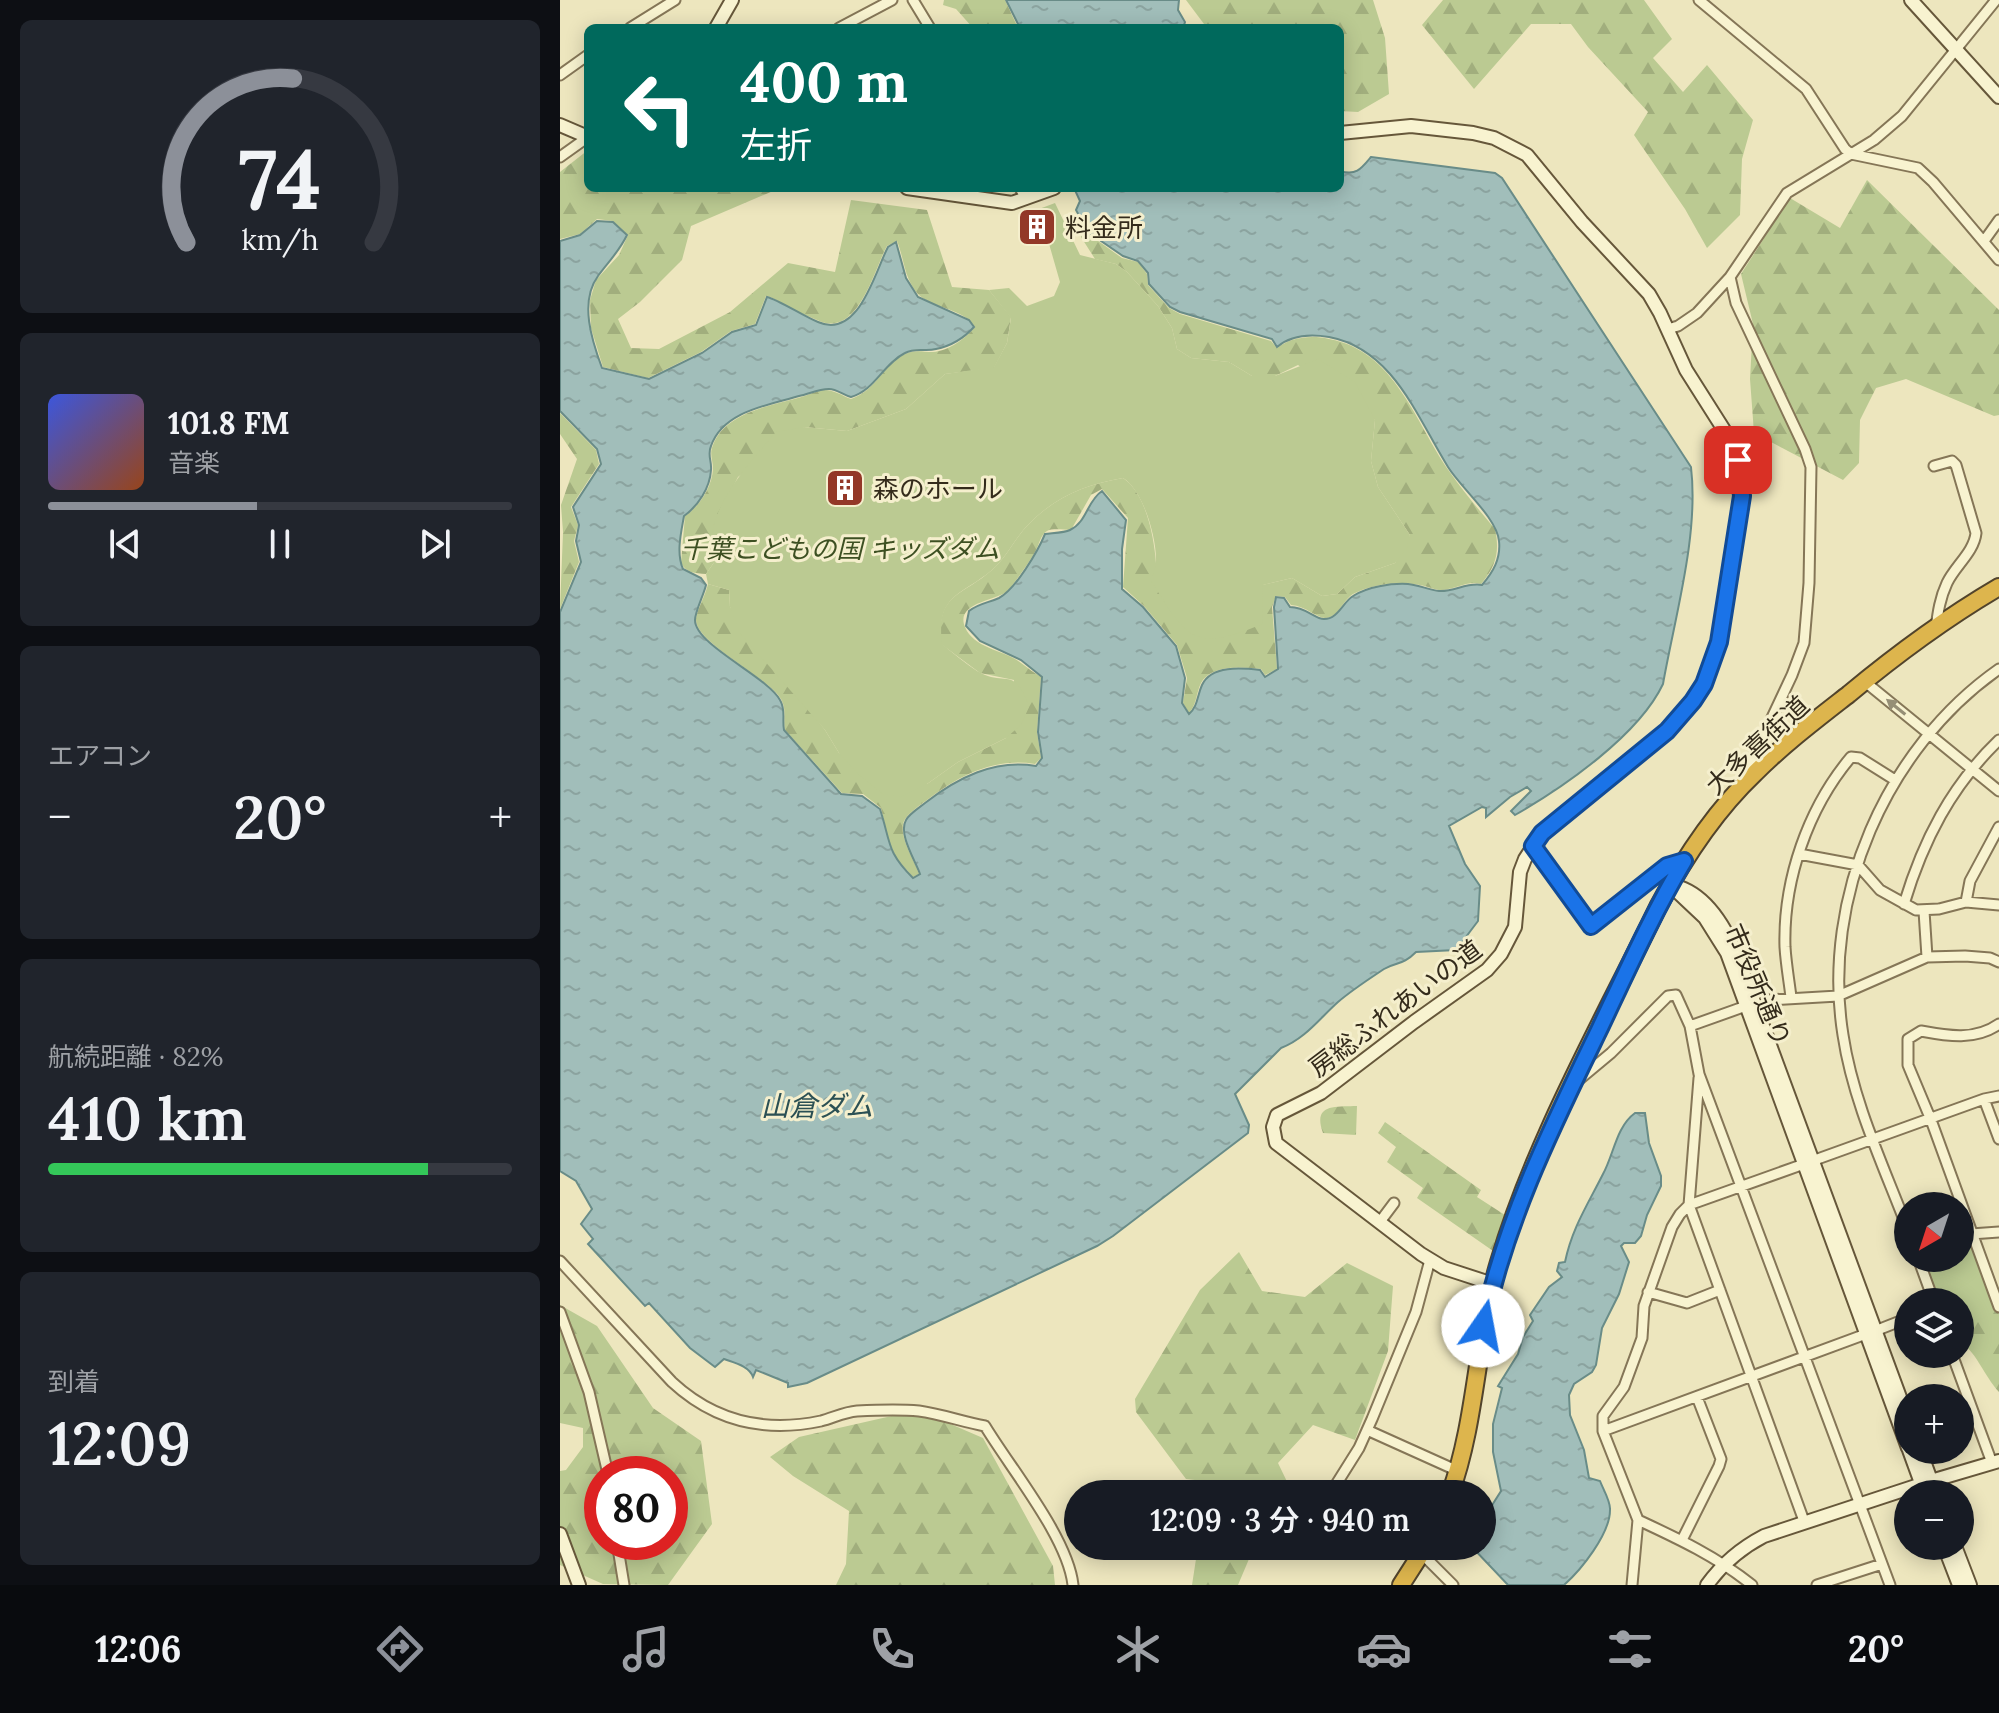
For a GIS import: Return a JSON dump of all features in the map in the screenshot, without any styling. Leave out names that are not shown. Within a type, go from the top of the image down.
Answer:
[{"type":"highway","name":"大多喜街道","points":[[1455,1480],[1493,1284],[1521,1197],[1571,1086],[1684,861],[1706,829],[1752,775],[1864,681],[1999,587]]},
{"type":"highway","points":[[1401,1585],[1417,1560]]},
{"type":"street","points":[[636,24],[675,0]]},
{"type":"street","points":[[718,24],[732,0]]},
{"type":"street","points":[[847,24],[892,0]]},
{"type":"street","points":[[913,0],[928,24]]},
{"type":"street","points":[[1699,0],[1815,98],[1836,138],[1851,154],[1918,168],[1999,260]]},
{"type":"street","points":[[1911,0],[1999,97]]},
{"type":"street","points":[[1668,329],[1697,313],[1730,277],[1787,193],[1874,140],[1902,116],[1996,0]]},
{"type":"street","points":[[560,75],[584,58]]},
{"type":"street","points":[[560,125],[584,135]]},
{"type":"street","name":"房総ふれあいの道","points":[[1344,133],[1411,126],[1473,133],[1494,138],[1527,155],[1582,222],[1649,294],[1686,370],[1731,441],[1741,479],[1742,496],[1719,642],[1704,684],[1680,718],[1542,833],[1520,872],[1515,927],[1501,954],[1487,970],[1321,1093],[1277,1115],[1273,1127],[1276,1143],[1430,1260],[1493,1284]]},
{"type":"street","points":[[560,157],[584,140]]},
{"type":"street","points":[[932,192],[1012,203],[1023,194]]},
{"type":"street","points":[[1984,241],[1999,220]]},
{"type":"street","points":[[1730,277],[1736,303],[1811,467],[1809,583],[1804,643],[1753,758],[1752,775]]},
{"type":"street","points":[[1934,466],[1952,461],[1956,465],[1976,533],[1975,542],[1947,583],[1940,601],[1936,628]]},
{"type":"street","points":[[1894,1193],[1857,1093],[1843,1037],[1838,996],[1845,911],[1873,824],[1895,780],[1928,733],[1968,693],[1999,669]]},
{"type":"street","points":[[1864,681],[1999,791]]},
{"type":"street","points":[[1904,904],[1917,860],[1934,824],[1971,769],[1999,740]]},
{"type":"street","points":[[1791,997],[1785,946],[1789,894],[1799,854],[1819,802],[1851,757],[1860,758],[1895,780]]},
{"type":"street","points":[[1966,902],[1970,881],[1999,827]]},
{"type":"street","points":[[1533,846],[1591,926],[1667,866],[1684,861]]},
{"type":"street","points":[[1799,854],[1858,865],[1880,890],[1924,911],[1966,902],[1999,905]]},
{"type":"street","name":"市役所通り","points":[[1670,885],[1705,918],[1727,953],[1808,1162]]},
{"type":"street","name":"市役所通り","points":[[1670,885],[1683,887],[1692,893],[1707,907],[1729,937],[1808,1162],[1894,1386]]},
{"type":"street","points":[[1924,911],[1927,957]]},
{"type":"street","points":[[1768,1000],[1838,996],[1927,957],[1965,956],[1999,962]]},
{"type":"street","points":[[1571,1086],[1611,1053],[1668,996],[1676,995],[1690,1026],[1699,1074],[1890,1585]]},
{"type":"street","points":[[1690,1026],[1746,1006]]},
{"type":"street","points":[[1956,1192],[1908,1065],[1908,1039],[1921,1031],[1963,1037],[1997,1030]]},
{"type":"street","points":[[1699,1074],[1689,1205],[1804,1521]]},
{"type":"street","points":[[1632,1585],[1638,1520],[1603,1431],[1603,1416],[1624,1387],[1642,1338],[1648,1292],[1672,1227],[1680,1214],[1689,1205],[1999,1096]]},
{"type":"street","points":[[1984,1099],[1999,1139]]},
{"type":"street","points":[[1379,1223],[1394,1203]]},
{"type":"street","points":[[1974,1234],[1999,1232]]},
{"type":"street","points":[[1974,1242],[1999,1307]]},
{"type":"street","points":[[1338,1480],[1367,1430],[1416,1312],[1430,1260]]},
{"type":"street","points":[[560,1261],[672,1382],[692,1401],[713,1413],[733,1420],[798,1424],[853,1411],[919,1411],[985,1426],[1058,1539],[1071,1568],[1073,1585]]},
{"type":"street","points":[[1648,1292],[1687,1303],[1720,1290]]},
{"type":"street","points":[[560,1312],[589,1392],[604,1456]]},
{"type":"street","points":[[1603,1431],[1894,1323]]},
{"type":"street","name":"市役所通り","points":[[1871,1332],[1894,1405]]},
{"type":"street","points":[[1943,1480],[1995,1462],[1958,1368]]},
{"type":"street","points":[[1682,1540],[1721,1459],[1697,1397]]},
{"type":"street","points":[[1367,1430],[1458,1471]]},
{"type":"street","points":[[1707,1585],[1725,1563],[1756,1540],[1804,1521],[1894,1495]]},
{"type":"street","points":[[1638,1520],[1725,1563],[1752,1585]]},
{"type":"street","points":[[560,1534],[579,1585]]},
{"type":"street","points":[[620,1560],[624,1585]]},
{"type":"street","points":[[1432,1560],[1453,1585]]},
{"type":"street","points":[[1949,1560],[1959,1585]]},
{"type":"street","points":[[1960,1560],[1970,1585]]},
{"type":"street","points":[[1824,1584],[1882,1564]]},
{"type":"green space","points":[[944,0],[1005,0],[1016,24],[969,24],[956,9],[943,5]]},
{"type":"green space","points":[[1186,0],[1373,0],[1385,38],[1389,94],[1358,112],[1344,111],[1344,24],[1204,24]]},
{"type":"green space","points":[[1443,0],[1644,0],[1672,39],[1653,58],[1683,92],[1707,65],[1753,120],[1742,159],[1740,215],[1707,248],[1685,209],[1634,135],[1648,112],[1571,24],[1531,24],[1474,89],[1422,25]]},
{"type":"green space","points":[[584,153],[584,192],[771,192],[691,226],[682,260],[640,302],[618,319],[631,348],[659,349],[730,312],[788,263],[835,272],[851,200],[927,210],[952,287],[989,290],[1011,317],[1007,343],[994,368],[945,374],[906,409],[847,431],[804,427],[738,477],[720,513],[712,539],[715,561],[706,574],[688,571],[681,563],[685,516],[700,502],[707,489],[713,469],[712,448],[727,425],[749,412],[822,390],[851,399],[866,390],[903,355],[951,347],[975,327],[969,320],[917,293],[907,274],[897,241],[887,246],[862,299],[843,320],[831,324],[817,320],[766,296],[755,324],[731,331],[701,352],[648,378],[603,367],[591,328],[590,300],[596,280],[619,255],[628,235],[613,221],[597,219],[580,234],[560,239],[560,172]]},
{"type":"green space","points":[[1867,180],[1999,310],[1999,415],[1994,416],[1906,379],[1876,388],[1860,420],[1859,463],[1843,480],[1754,433],[1750,379],[1753,324],[1741,274],[1790,198],[1840,228]]},
{"type":"green space","name":"千葉こどもの国 キッズダム","points":[[1055,203],[1080,255],[1116,264],[1127,272],[1158,306],[1172,328],[1177,349],[1191,358],[1229,362],[1252,376],[1275,376],[1318,359],[1355,382],[1375,420],[1371,461],[1378,487],[1410,535],[1407,548],[1395,563],[1355,577],[1337,594],[1322,596],[1292,578],[1263,585],[1262,624],[1221,638],[1206,638],[1184,628],[1151,581],[1156,564],[1154,540],[1142,504],[1130,484],[1123,478],[1070,494],[1037,517],[997,565],[953,598],[943,615],[942,644],[977,671],[1014,681],[1019,686],[1029,707],[1021,725],[1006,738],[958,762],[927,784],[901,797],[883,794],[859,775],[839,753],[825,730],[740,633],[730,607],[729,590],[708,584],[706,574],[715,561],[712,544],[718,512],[735,482],[776,432],[804,427],[847,431],[906,409],[945,374],[994,367],[1007,343],[1011,318],[989,290],[1009,288],[1027,306],[1054,296],[1060,282],[1039,209]]},
{"type":"green space","points":[[1082,233],[1087,233],[1122,258],[1138,262],[1147,274],[1148,285],[1169,308],[1180,314],[1271,341],[1277,348],[1295,339],[1322,338],[1352,346],[1371,358],[1401,391],[1449,471],[1495,529],[1496,558],[1481,584],[1470,583],[1439,590],[1412,584],[1377,586],[1353,594],[1333,615],[1325,618],[1291,605],[1285,597],[1276,596],[1272,607],[1277,669],[1265,675],[1261,669],[1246,668],[1228,668],[1212,673],[1201,683],[1189,713],[1183,703],[1187,678],[1177,645],[1144,606],[1123,587],[1128,518],[1102,489],[1091,495],[1071,530],[1047,531],[1009,589],[970,608],[963,619],[975,640],[1014,659],[1041,677],[1037,732],[1041,758],[1035,764],[1006,763],[978,770],[951,783],[911,812],[904,821],[903,834],[919,874],[913,877],[897,859],[889,842],[881,808],[863,794],[842,793],[785,730],[781,699],[699,629],[696,617],[708,584],[729,590],[730,607],[825,730],[839,753],[927,784],[958,762],[1006,738],[1014,680],[980,673],[941,644],[942,615],[953,598],[997,565],[1037,517],[1070,494],[1123,478],[1138,494],[1143,505],[1151,529],[1156,563],[1261,624],[1262,585],[1292,578],[1322,596],[1337,594],[1355,577],[1395,563],[1410,535],[1378,487],[1371,461],[1375,420],[1298,365],[1275,376],[1252,376],[1229,362],[1191,358],[1177,349],[1172,328],[1158,306],[1127,272],[1116,264],[1095,259],[1081,237]]},
{"type":"green space","points":[[560,413],[596,450],[599,464],[571,507],[578,525],[574,541],[579,562],[560,609],[561,505],[577,459],[560,434]]},
{"type":"green space","points":[[1357,1106],[1356,1135],[1323,1133],[1320,1123],[1323,1112],[1334,1107]]},
{"type":"green space","points":[[1385,1122],[1481,1190],[1477,1197],[1508,1217],[1496,1253],[1417,1198],[1423,1188],[1387,1162],[1396,1147],[1378,1133]]},
{"type":"green space","points":[[1239,1252],[1262,1291],[1305,1297],[1347,1263],[1393,1286],[1388,1351],[1355,1440],[1313,1425],[1278,1463],[1286,1480],[1186,1479],[1136,1412],[1135,1399],[1200,1290]]},
{"type":"green space","points":[[1974,1254],[1995,1310],[1974,1323],[1974,1288],[1932,1288],[1926,1272],[1974,1272]]},
{"type":"green space","points":[[560,1305],[597,1326],[653,1408],[701,1441],[712,1524],[688,1557],[688,1456],[584,1456],[584,1560],[686,1560],[668,1585],[603,1584],[560,1565],[560,1471],[566,1470],[583,1447],[583,1428],[560,1423]]},
{"type":"green space","points":[[1974,1305],[1995,1309],[1999,1314],[1999,1392],[1974,1356]]},
{"type":"green space","points":[[918,1410],[983,1438],[1053,1566],[1055,1585],[836,1585],[846,1564],[849,1511],[793,1476],[770,1457],[799,1437]]},
{"type":"green space","points":[[1196,1560],[1249,1560],[1238,1585],[1192,1585]]},
{"type":"water","points":[[1006,0],[1179,0],[1178,10],[1185,22],[1184,24],[1018,24]]},
{"type":"water","name":"山倉ダム","points":[[1371,157],[1495,173],[1502,178],[1691,467],[1693,493],[1689,548],[1663,684],[1652,703],[1619,740],[1555,790],[1515,815],[1511,811],[1531,791],[1527,787],[1486,817],[1486,808],[1482,807],[1449,826],[1465,864],[1480,886],[1478,921],[1456,950],[1416,952],[1384,969],[1343,998],[1305,1034],[1281,1048],[1235,1094],[1249,1125],[1248,1133],[1113,1236],[807,1383],[788,1387],[788,1383],[756,1370],[753,1377],[745,1368],[724,1359],[715,1367],[690,1348],[649,1303],[645,1306],[588,1244],[593,1239],[581,1224],[592,1209],[576,1181],[560,1171],[560,612],[581,562],[576,541],[579,525],[573,507],[601,464],[597,449],[560,411],[560,241],[580,235],[597,221],[613,222],[627,235],[592,286],[589,322],[602,368],[649,379],[702,353],[732,332],[756,325],[767,297],[818,322],[832,325],[844,321],[855,313],[864,300],[888,247],[896,242],[906,278],[918,297],[969,320],[974,327],[947,346],[905,353],[859,394],[851,397],[832,389],[821,390],[736,417],[717,434],[711,446],[711,470],[706,490],[684,516],[680,543],[683,569],[701,578],[706,585],[695,617],[698,630],[773,691],[783,707],[784,730],[841,794],[862,796],[880,809],[894,853],[913,878],[920,874],[904,832],[906,820],[912,813],[937,794],[977,772],[1005,765],[1036,766],[1042,758],[1038,732],[1042,677],[1021,660],[980,641],[966,626],[969,611],[1005,594],[1025,569],[1045,534],[1065,532],[1076,526],[1102,491],[1126,520],[1122,589],[1143,607],[1176,646],[1185,678],[1182,703],[1189,714],[1202,685],[1212,674],[1228,669],[1245,669],[1260,670],[1265,677],[1278,669],[1276,597],[1284,598],[1290,607],[1324,619],[1337,613],[1353,596],[1372,588],[1408,584],[1445,591],[1482,585],[1490,575],[1499,548],[1497,532],[1448,467],[1401,388],[1370,355],[1351,344],[1322,336],[1295,338],[1277,347],[1272,339],[1180,312],[1170,307],[1149,284],[1148,273],[1138,261],[1123,256],[1088,232],[1076,210],[1080,201],[1076,192],[1344,192],[1344,172],[1350,173]]},
{"type":"water","points":[[1635,1113],[1645,1113],[1649,1143],[1661,1176],[1661,1186],[1641,1236],[1635,1243],[1621,1246],[1629,1262],[1619,1294],[1602,1328],[1596,1365],[1592,1372],[1574,1384],[1569,1395],[1570,1415],[1584,1450],[1589,1478],[1600,1481],[1609,1503],[1609,1519],[1593,1551],[1564,1585],[1508,1585],[1484,1560],[1496,1560],[1496,1499],[1501,1491],[1493,1452],[1493,1424],[1502,1388],[1498,1386],[1518,1354],[1523,1337],[1533,1321],[1530,1315],[1549,1287],[1562,1277],[1557,1271],[1559,1263],[1565,1262],[1576,1227],[1607,1166],[1619,1133]]},
{"type":"place","name":"料金所","points":[[1037,227]]},
{"type":"place","name":"森のホール","points":[[845,488]]},
{"type":"route","points":[[1483,1326],[1506,1237],[1536,1160],[1658,907],[1684,861],[1667,866],[1591,926],[1587,925],[1533,846],[1542,833],[1667,731],[1704,684],[1719,642],[1742,496],[1738,460]]}]
